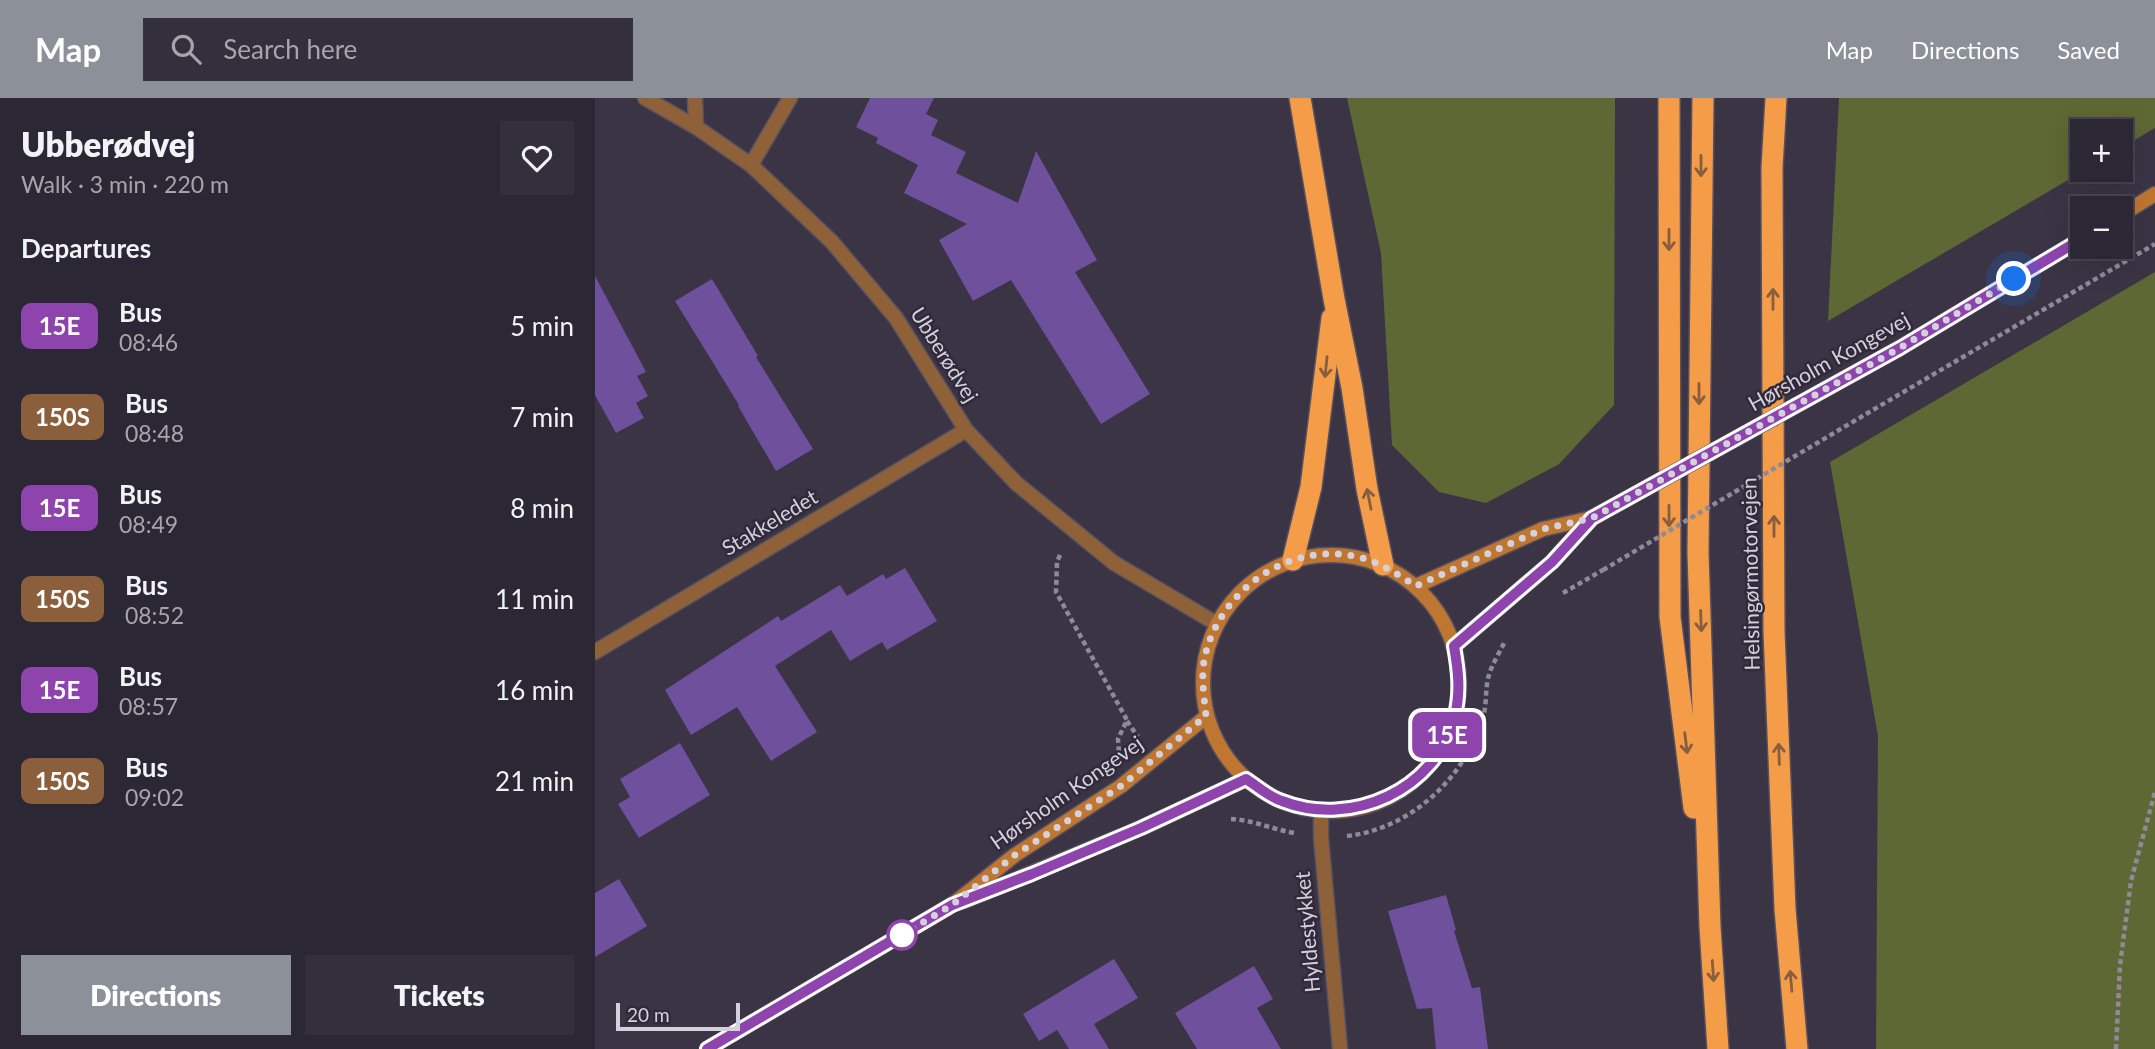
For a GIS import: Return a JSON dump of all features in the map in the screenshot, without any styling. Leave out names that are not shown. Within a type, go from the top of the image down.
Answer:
[{"type":"highway","points":[[1300,98],[1352,388],[1367,489],[1383,565]]},
{"type":"highway","points":[[1669,98],[1669,617],[1710,927]]},
{"type":"highway","points":[[1703,98],[1699,553],[1710,927],[1718,1049]]},
{"type":"highway","name":"Helsingørmotorvejen","points":[[1776,98],[1772,168],[1775,631],[1785,909],[1797,1049]]},
{"type":"highway","points":[[1772,168],[1783,98]]},
{"type":"highway","points":[[1293,560],[1311,487],[1334,299]]},
{"type":"main road","points":[[2133,208],[2155,194]]},
{"type":"main road","name":"Hørsholm Kongevej","points":[[1416,586],[1543,529],[1592,518],[1900,348],[2070,246]]},
{"type":"main road","name":"Hørsholm Kongevej","points":[[1454,646],[1552,562],[1592,518]]},
{"type":"main road","points":[[1323,554],[1354,556],[1383,565],[1416,586],[1439,614],[1454,646],[1459,681],[1457,704],[1442,748],[1419,776],[1390,797],[1357,808],[1321,811],[1281,801],[1246,779],[1229,760],[1215,739],[1206,716],[1202,684],[1205,653],[1217,624],[1230,603],[1248,584],[1269,570],[1293,560],[1323,554]]},
{"type":"main road","name":"Hørsholm Kongevej","points":[[707,1049],[952,905],[1015,855],[1121,786],[1206,716]]},
{"type":"main road","name":"Hørsholm Kongevej","points":[[952,905],[1129,833],[1246,779]]},
{"type":"street","name":"Ubberødvej","points":[[645,98],[696,127],[751,165],[832,242],[896,318],[966,430],[1016,483],[1114,563],[1217,624]]},
{"type":"street","points":[[695,98],[696,127]]},
{"type":"street","points":[[751,165],[789,98]]},
{"type":"street","name":"Stakkeledet","points":[[595,652],[966,430]]},
{"type":"street","name":"Hyldestykket","points":[[1321,811],[1321,838],[1340,1049]]},
{"type":"path","points":[[1558,597],[2155,244]]},
{"type":"path","points":[[1071,528],[1057,562],[1056,592],[1127,720],[1144,745]]},
{"type":"path","points":[[1224,818],[1321,838],[1357,835],[1392,823],[1424,804],[1452,778],[1471,747],[1484,712],[1489,676],[1505,641],[1513,633]]},
{"type":"path","points":[[1121,786],[1118,739],[1127,720]]},
{"type":"path","points":[[2116,1049],[2120,965],[2131,881],[2155,792]]},
{"type":"green space","points":[[1347,98],[1615,98],[1614,405],[1559,464],[1486,503],[1439,492],[1392,445],[1381,253]]},
{"type":"green space","points":[[1839,98],[2155,98],[2155,128],[2133,141],[2133,119],[2070,119],[2070,179],[1828,321]]},
{"type":"green space","points":[[2155,272],[2155,1049],[1876,1049],[1878,736],[1830,462]]},
{"type":"building","points":[[870,98],[934,98],[926,114],[938,120],[931,135],[966,152],[956,173],[1018,203],[1036,151],[1097,260],[1075,272],[1150,394],[1101,424],[1011,280],[973,301],[939,240],[967,224],[904,193],[918,165],[876,143],[878,138],[856,127]]},
{"type":"building","points":[[595,276],[646,372],[637,376],[648,396],[636,403],[644,418],[616,433],[595,395]]},
{"type":"building","points":[[712,279],[813,449],[776,471],[675,301]]},
{"type":"building","points":[[905,568],[937,621],[887,650],[882,642],[850,661],[831,630],[775,666],[817,732],[771,761],[737,707],[691,735],[665,690],[778,616],[781,621],[840,585],[847,596],[883,574],[886,579]]},
{"type":"building","points":[[680,743],[710,795],[639,838],[618,804],[630,797],[620,779]]},
{"type":"building","points":[[619,879],[647,926],[595,957],[595,893]]},
{"type":"building","points":[[1446,895],[1472,988],[1480,987],[1488,1049],[1436,1049],[1432,1008],[1417,1009],[1388,911]]},
{"type":"building","points":[[1114,959],[1138,998],[1094,1024],[1109,1049],[1069,1049],[1057,1030],[1039,1041],[1023,1014]]},
{"type":"building","points":[[1254,966],[1273,999],[1257,1008],[1281,1049],[1197,1049],[1175,1013]]},
{"type":"bus line","name":"15E","points":[[707,1049],[952,905],[1141,828],[1246,779],[1281,801],[1321,811],[1357,808],[1390,797],[1419,776],[1442,748],[1455,716],[1459,681],[1454,646],[1552,562],[1592,518],[1900,348],[2070,246]]},
{"type":"route","points":[[902,935],[952,905],[1015,855],[1121,786],[1206,716],[1202,684],[1205,653],[1217,624],[1230,603],[1248,584],[1269,570],[1293,560],[1323,554],[1354,556],[1383,565],[1416,586],[1543,529],[1592,518],[1900,348],[2014,279]]}]
